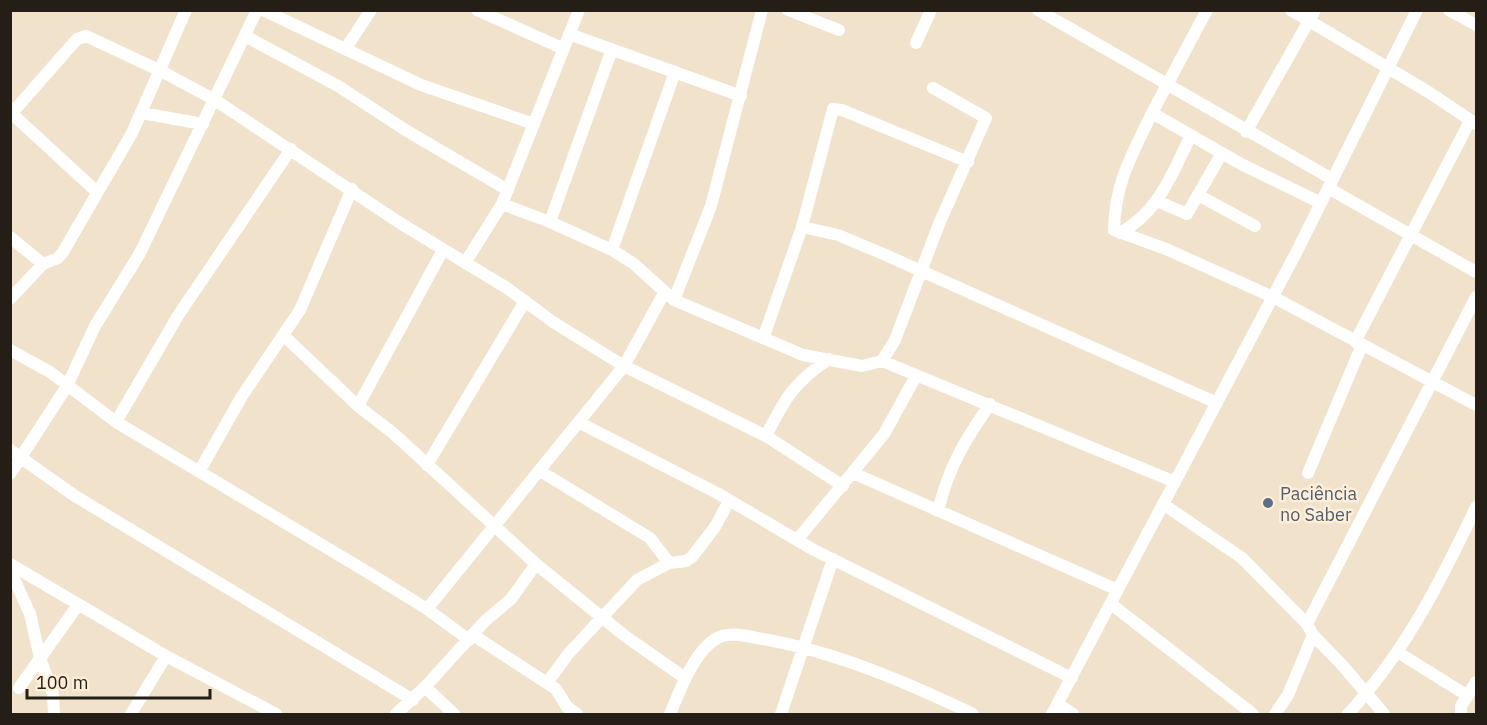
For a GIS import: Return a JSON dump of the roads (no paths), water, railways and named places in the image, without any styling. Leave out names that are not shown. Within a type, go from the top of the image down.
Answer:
[{"type":"street","points":[[10,299],[44,264],[58,258],[63,252],[142,113],[186,10]]},
{"type":"street","points":[[10,474],[68,386],[95,326],[140,253],[257,10]]},
{"type":"street","points":[[263,10],[432,89],[534,124]]},
{"type":"street","points":[[346,48],[371,10]]},
{"type":"street","points":[[465,263],[502,204],[579,10]]},
{"type":"street","points":[[675,300],[711,206],[762,10]]},
{"type":"street","points":[[788,10],[839,30]]},
{"type":"street","points":[[916,43],[931,10]]},
{"type":"street","points":[[1038,10],[1167,83],[1330,183],[1409,235],[1476,272]]},
{"type":"street","points":[[1207,10],[1167,83],[1120,182],[1115,200],[1114,230],[1166,249],[1273,297],[1476,405]]},
{"type":"street","points":[[1291,10],[1312,16],[1473,122],[1409,235],[1359,344],[1308,472]]},
{"type":"street","points":[[1073,714],[1055,709],[1273,297],[1417,10]]},
{"type":"street","points":[[1449,10],[1476,25]]},
{"type":"street","points":[[484,12],[564,49]]},
{"type":"street","points":[[1246,132],[1312,16]]},
{"type":"street","points":[[569,34],[741,96]]},
{"type":"street","points":[[97,192],[11,113],[81,36],[161,71],[215,100],[624,366],[766,436],[843,486]]},
{"type":"street","points":[[245,36],[338,86],[407,131],[508,190]]},
{"type":"street","points":[[550,222],[612,49]]},
{"type":"street","points":[[612,250],[675,72]]},
{"type":"street","points":[[882,361],[896,340],[939,224],[986,118],[933,88]]},
{"type":"street","points":[[764,336],[802,227],[832,109],[842,110],[968,162]]},
{"type":"street","points":[[142,113],[203,124]]},
{"type":"street","points":[[1152,113],[1222,153],[1320,203]]},
{"type":"street","points":[[1120,233],[1140,222],[1156,201],[1191,135]]},
{"type":"street","points":[[116,422],[179,314],[291,149]]},
{"type":"street","points":[[1156,201],[1187,214],[1200,195],[1222,153]]},
{"type":"street","points":[[200,470],[242,396],[283,335],[313,284],[352,189]]},
{"type":"street","points":[[1200,195],[1255,226]]},
{"type":"street","points":[[502,204],[550,222],[612,250],[634,264],[675,300],[764,336],[803,355],[862,366],[882,361],[1175,482]]},
{"type":"street","points":[[802,227],[838,235],[1217,403]]},
{"type":"street","points":[[10,237],[44,264]]},
{"type":"street","points":[[358,406],[443,250]]},
{"type":"street","points":[[427,609],[624,366],[664,292]]},
{"type":"street","points":[[1275,714],[1288,695],[1310,630],[1476,297]]},
{"type":"street","points":[[427,465],[525,301]]},
{"type":"street","points":[[283,335],[358,406],[393,433],[536,564],[685,678]]},
{"type":"street","points":[[10,350],[68,386],[116,422],[200,470],[547,683],[556,689],[567,707],[578,714]]},
{"type":"street","points":[[766,436],[785,397],[807,374],[829,359]]},
{"type":"street","points":[[797,540],[843,486],[891,423],[916,376]]},
{"type":"street","points":[[938,511],[945,483],[958,452],[990,404]]},
{"type":"street","points":[[580,423],[729,501],[833,559],[1072,678]]},
{"type":"street","points":[[10,450],[21,460],[75,496],[413,700]]},
{"type":"street","points":[[540,471],[650,538],[669,563]]},
{"type":"street","points":[[853,473],[1118,590]]},
{"type":"street","points":[[547,683],[569,653],[637,580],[669,563],[686,561],[692,557],[715,527],[729,501]]},
{"type":"street","points":[[1163,504],[1242,558],[1310,630],[1384,714]]},
{"type":"street","points":[[1348,714],[1368,694],[1399,653],[1424,611],[1476,507]]},
{"type":"street","points":[[781,714],[833,559]]},
{"type":"street","points":[[10,564],[166,656],[276,714]]},
{"type":"street","points":[[396,714],[413,700],[511,599],[536,564]]},
{"type":"street","points":[[10,570],[30,614],[40,658],[53,694],[54,714]]},
{"type":"street","points":[[1111,604],[1253,714]]},
{"type":"street","points":[[19,688],[78,605]]},
{"type":"street","points":[[670,714],[694,662],[713,642],[723,636],[744,636],[803,646],[927,692],[973,714]]},
{"type":"street","points":[[1399,653],[1468,696]]},
{"type":"street","points":[[131,714],[166,656]]},
{"type":"street","points":[[1461,714],[1461,706],[1476,682]]},
{"type":"street","points":[[425,687],[454,714]]},
{"type":"place","name":"Paciência no Saber","points":[[1268,503]]}]
